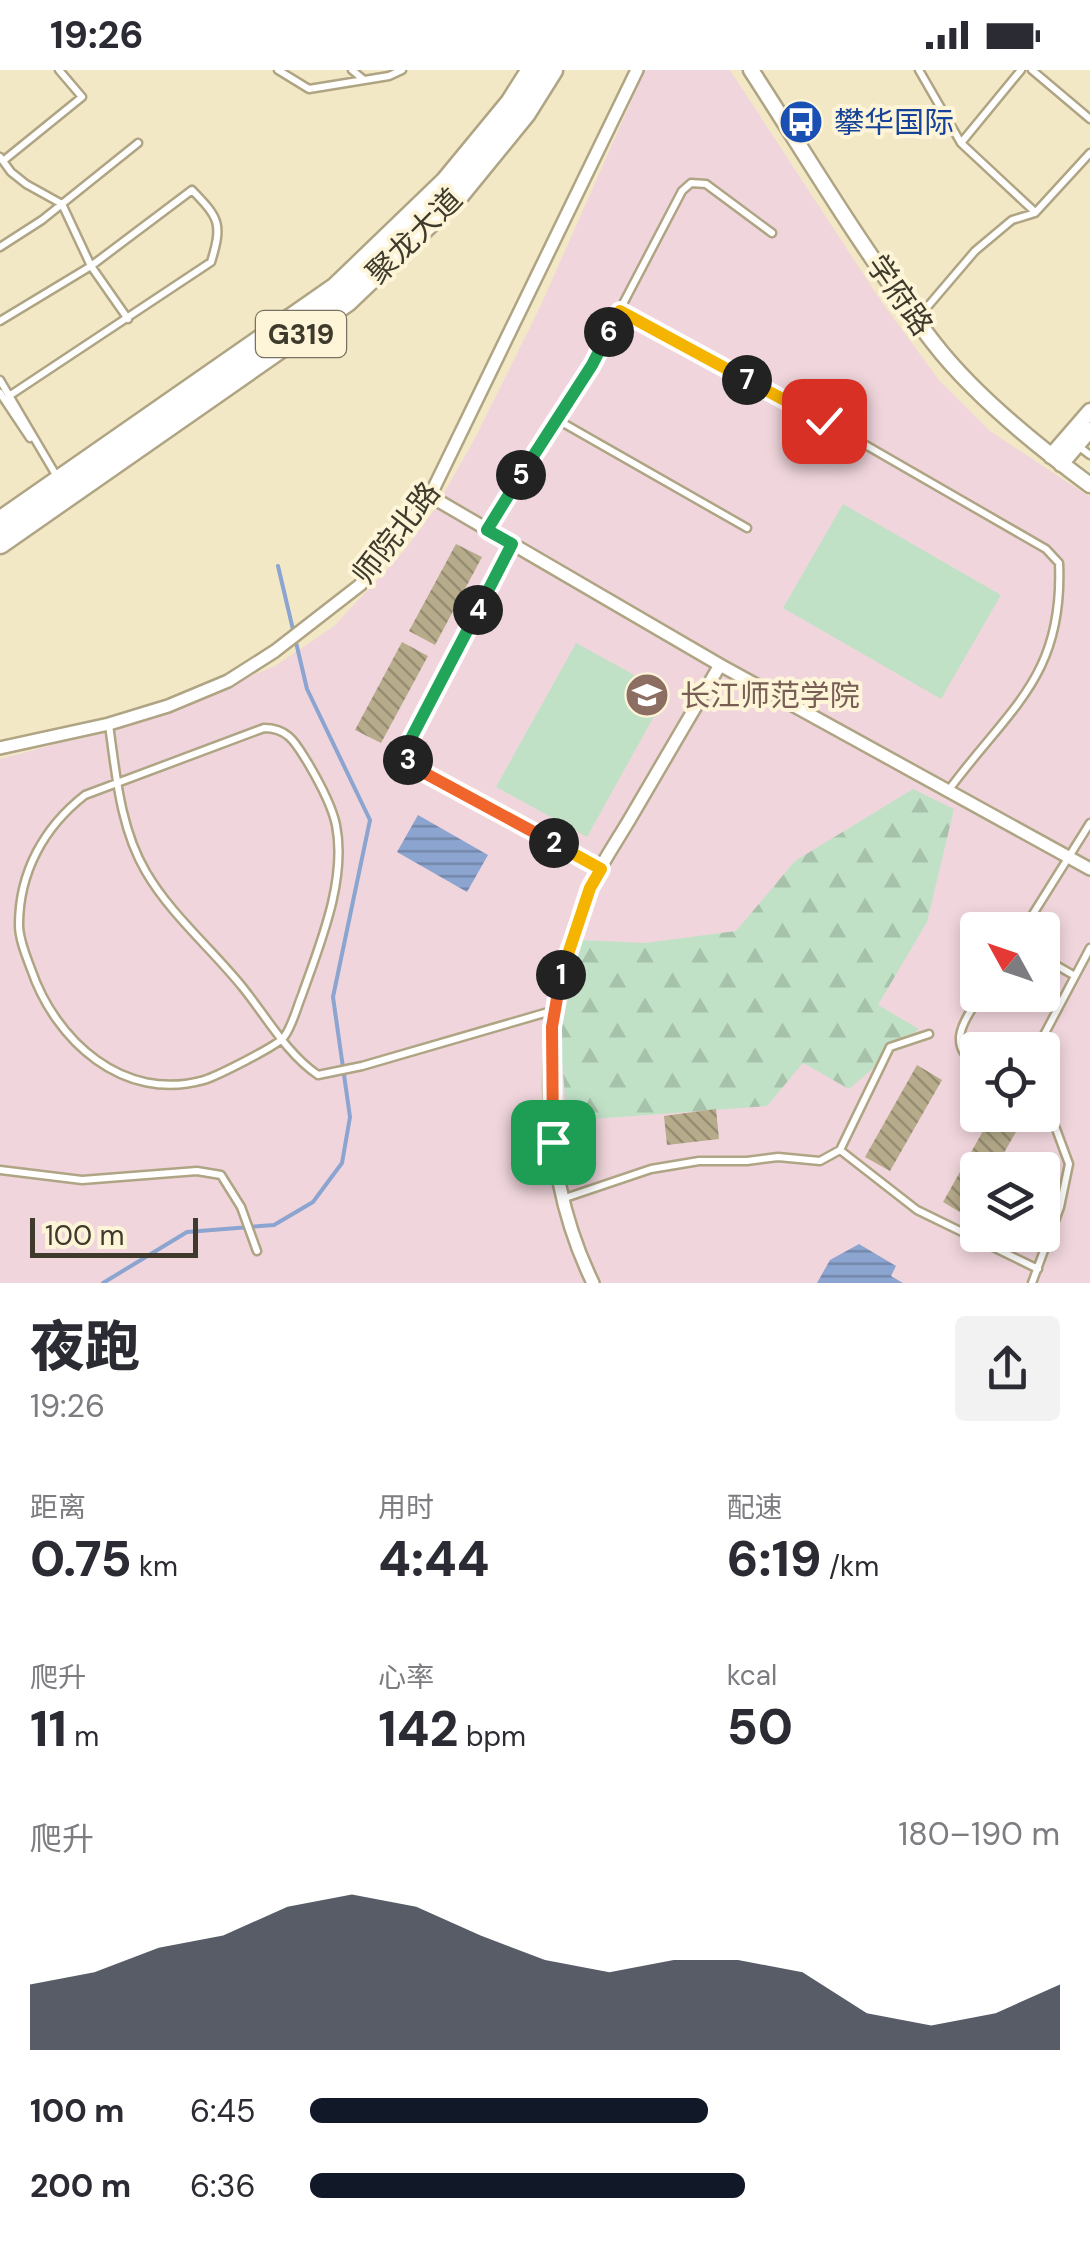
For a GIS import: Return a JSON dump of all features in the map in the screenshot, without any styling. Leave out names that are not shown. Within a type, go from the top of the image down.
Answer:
[{"type":"highway","name":"聚龙大道","points":[[0,522],[336,288],[446,182],[532,70]]},
{"type":"highway","name":"聚龙大道","points":[[0,543],[347,302],[459,194],[525,113],[552,70]]},
{"type":"street","name":"师院北路","points":[[0,748],[109,724],[168,706],[228,681],[275,652],[360,584],[430,496],[636,70]]},
{"type":"street","name":"学府路","points":[[751,70],[934,344],[982,394],[1090,485]]},
{"type":"street","points":[[1056,460],[1090,411]]},
{"type":"street","points":[[1056,460],[1084,450],[1090,430]]},
{"type":"street","points":[[430,496],[720,665],[1090,870]]},
{"type":"street","points":[[594,1283],[577,1250],[553,1142],[552,1027],[562,966],[590,888],[720,665]]},
{"type":"lane","points":[[60,70],[82,96],[1,159],[26,184],[62,204],[91,266],[128,319]]},
{"type":"lane","points":[[278,70],[309,89],[389,76],[402,70]]},
{"type":"lane","points":[[352,70],[364,80]]},
{"type":"lane","points":[[918,70],[961,143],[1036,213]]},
{"type":"lane","points":[[961,143],[1020,70]]},
{"type":"lane","points":[[1032,70],[1090,119]]},
{"type":"lane","points":[[0,247],[138,143]]},
{"type":"lane","points":[[917,319],[976,251],[1012,220],[1036,213],[1090,153]]},
{"type":"lane","points":[[487,530],[592,365],[682,191],[691,183],[706,184],[772,233]]},
{"type":"lane","points":[[0,321],[91,266],[192,190],[214,213],[220,233],[212,262],[9,396]]},
{"type":"lane","points":[[620,311],[824,421],[1046,549],[1059,563],[1060,598],[1050,644],[1034,684],[948,792]]},
{"type":"lane","points":[[0,380],[59,481]]},
{"type":"lane","points":[[0,393],[59,481]]},
{"type":"lane","points":[[556,419],[748,528]]},
{"type":"lane","points":[[512,544],[406,748],[408,759],[419,770],[601,869]]},
{"type":"lane","points":[[109,724],[117,781],[132,840],[145,871],[284,1038],[300,1064],[318,1075],[362,1066],[555,1010]]},
{"type":"lane","points":[[264,728],[278,728],[291,736],[313,772],[336,824],[337,868],[321,940],[284,1038],[204,1080],[168,1084],[123,1076],[90,1058],[63,1030],[40,995],[18,928],[25,878],[44,836],[64,811],[85,795],[117,781],[264,728]]},
{"type":"lane","points":[[1034,912],[1090,822]]},
{"type":"lane","points":[[1045,1032],[1090,948]]},
{"type":"lane","points":[[1060,967],[1075,976]]},
{"type":"lane","points":[[566,1198],[651,1169],[699,1161],[778,1157],[820,1161],[840,1150],[890,1046],[929,1034]]},
{"type":"lane","points":[[1032,1283],[1060,1206],[1070,1164],[1058,1132]]},
{"type":"lane","points":[[840,1150],[917,1210],[1038,1268]]},
{"type":"lane","points":[[0,1170],[82,1180],[209,1172],[221,1175],[241,1207],[256,1251]]},
{"type":"shaded area","name":"长江师范学院","points":[[645,70],[730,70],[881,301],[939,380],[990,431],[1090,497],[1090,1283],[0,1283],[0,759],[134,723],[275,666],[334,626],[403,552],[434,510],[472,444],[540,307]]},
{"type":"green space","points":[[843,504],[1001,595],[941,699],[783,608]]},
{"type":"green space","points":[[576,643],[667,693],[587,837],[496,787]]},
{"type":"green space","points":[[913,789],[954,809],[927,922],[878,1005],[919,1029],[849,1089],[803,1063],[767,1106],[567,1121],[560,1036],[580,940],[645,943],[736,931],[795,861]]},
{"type":"water","points":[[418,815],[488,855],[467,892],[397,852]]},
{"type":"water","points":[[859,1244],[896,1266],[891,1276],[903,1283],[817,1283],[830,1260]]},
{"type":"building","points":[[456,544],[482,557],[435,645],[409,631]]},
{"type":"building","points":[[402,642],[428,656],[381,743],[355,730]]},
{"type":"building","points":[[917,1065],[942,1080],[890,1171],[865,1157]]},
{"type":"building","points":[[716,1109],[719,1139],[667,1145],[664,1116]]},
{"type":"building","points":[[982,1132],[1016,1132],[1004,1152],[971,1152]]},
{"type":"building","points":[[960,1172],[960,1212],[943,1202]]},
{"type":"waterway","points":[[103,1283],[187,1232],[274,1225],[313,1202],[342,1163],[350,1117],[333,997],[370,820],[307,689],[278,566]]},
{"type":"place","name":"攀华国际","points":[[801,122]]},
{"type":"place","name":"长江师范学院","points":[[647,695]]},
{"type":"route","points":[[553,1142],[552,1027],[562,966],[590,888],[601,869],[419,770],[408,759],[406,748],[512,544],[487,530],[592,365],[620,311],[824,421]]}]
